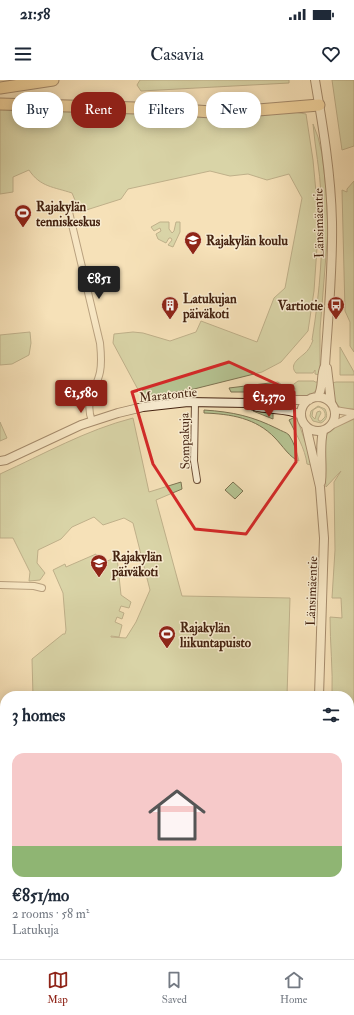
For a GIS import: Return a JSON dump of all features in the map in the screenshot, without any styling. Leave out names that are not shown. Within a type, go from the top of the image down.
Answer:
[{"type":"highway","points":[[0,88],[53,80]]},
{"type":"highway","points":[[0,104],[170,109],[211,112],[319,105]]},
{"type":"main road","name":"Länsimäentie","points":[[315,80],[328,165],[332,222],[332,257],[325,366],[323,370],[323,383],[318,397]]},
{"type":"main road","name":"Länsimäentie","points":[[325,366],[327,370],[331,402]]},
{"type":"main road","points":[[318,397],[325,398],[331,402],[335,410],[335,418],[331,426],[323,431],[314,431],[306,426],[301,415],[302,408],[309,400],[318,397]]},
{"type":"main road","name":"Maratontie","points":[[2,462],[58,434],[92,421],[143,407],[195,402],[247,403],[261,400],[309,400]]},
{"type":"main road","name":"Maratontie","points":[[247,403],[254,407],[290,410],[301,415]]},
{"type":"main road","name":"Länsimäentie","points":[[306,426],[320,487],[324,538],[320,691]]},
{"type":"main road","name":"Länsimäentie","points":[[320,487],[323,431]]},
{"type":"street","points":[[68,212],[100,343],[102,362],[100,373],[88,407],[92,421]]},
{"type":"street","name":"Sompakuja","points":[[195,402],[194,461],[197,480]]},
{"type":"street","points":[[335,410],[354,414]]},
{"type":"street","points":[[331,426],[354,414]]},
{"type":"street","points":[[0,586],[34,586],[42,588]]},
{"type":"highlighted area","points":[[229,362],[294,392],[296,462],[246,534],[195,529],[153,464],[132,392]]},
{"type":"green space","points":[[140,80],[289,80],[289,83],[141,91],[137,85]]},
{"type":"green space","points":[[332,80],[354,80],[354,146],[342,150]]},
{"type":"green space","points":[[0,108],[12,108],[12,128],[63,128],[63,110],[71,110],[71,128],[126,128],[126,111],[134,111],[134,128],[198,128],[198,116],[206,117],[206,128],[261,128],[261,116],[294,112],[306,114],[313,160],[317,203],[317,247],[314,291],[308,331],[281,362],[262,372],[194,389],[142,397],[113,343],[114,334],[133,332],[143,333],[170,341],[196,332],[201,321],[257,342],[274,298],[285,288],[302,198],[289,174],[267,180],[248,174],[230,176],[210,171],[128,189],[121,199],[80,212],[72,193],[48,186],[33,176],[29,170],[13,177],[13,192],[0,194]]},
{"type":"green space","points":[[313,124],[322,154],[326,188],[328,230],[320,330],[320,375],[315,374],[315,370],[313,373],[296,373],[293,367],[297,360],[308,350],[313,340],[322,249],[320,177]]},
{"type":"green space","points":[[354,181],[354,352],[350,346],[350,322],[345,311],[342,190],[347,192],[347,189]]},
{"type":"green space","points":[[160,222],[169,222],[169,229],[172,233],[176,222],[180,222],[180,232],[173,247],[168,245],[172,240],[171,238],[169,238],[166,243],[158,239],[156,234],[161,231],[160,228],[154,231],[151,227]]},
{"type":"green space","points":[[30,332],[31,343],[29,355],[12,364],[0,365],[0,335]]},
{"type":"green space","points":[[340,347],[354,372],[354,375],[340,375]]},
{"type":"green space","points":[[298,381],[320,382],[316,391],[310,395],[295,397],[295,388],[289,390],[290,387]]},
{"type":"green space","points":[[278,382],[282,385],[281,391],[274,388],[274,397],[260,396],[260,392],[231,392],[229,388]]},
{"type":"green space","points":[[354,382],[354,409],[342,409],[335,403],[332,383]]},
{"type":"green space","points":[[318,406],[325,409],[327,415],[326,419],[321,423],[313,421],[310,416],[311,411]],"holes":[[[318,407],[324,410],[325,413],[325,417],[321,421],[318,419],[321,413],[320,411],[317,412],[315,419],[312,416],[313,410]]]},
{"type":"green space","points":[[204,410],[233,413],[251,418],[286,433],[292,441],[299,461],[292,457],[268,431],[260,426],[242,418],[204,413]]},
{"type":"green space","points":[[253,411],[273,412],[273,419]]},
{"type":"green space","points":[[295,417],[298,421],[309,453],[311,465],[307,464],[302,447],[289,420]]},
{"type":"green space","points":[[133,418],[149,492],[181,482],[182,489],[156,500],[182,596],[290,598],[287,691],[33,691],[32,659],[63,634],[65,634],[66,630],[63,593],[53,570],[65,564],[66,567],[96,554],[100,564],[117,557],[121,595],[131,602],[129,608],[121,606],[119,611],[124,613],[122,619],[117,617],[115,622],[122,625],[119,637],[111,637],[126,638],[136,622],[150,590],[133,523],[124,518],[103,525],[94,517],[72,527],[61,539],[38,550],[37,563],[45,573],[40,580],[29,581],[30,572],[13,538],[0,538],[0,474],[65,443]]},
{"type":"green space","points":[[354,418],[354,691],[332,691],[330,617],[342,618],[341,598],[332,598],[335,550],[334,482],[341,471],[326,487],[324,451],[325,438],[327,434],[336,426]]},
{"type":"green space","points":[[0,422],[7,438],[0,441]]},
{"type":"green space","points":[[233,482],[243,491],[235,499],[225,490]]},
{"type":"place","name":"Rajakylän tenniskeskus","points":[[23,228]]},
{"type":"place","name":"Rajakylän koulu","points":[[193,255]]},
{"type":"place","name":"Latukujan päiväkoti","points":[[170,320]]},
{"type":"place","name":"Vartiotie","points":[[336,320]]},
{"type":"place","name":"Rajakylän päiväkoti","points":[[99,578]]},
{"type":"place","name":"Rajakylän liikuntapuisto","points":[[167,649]]}]
